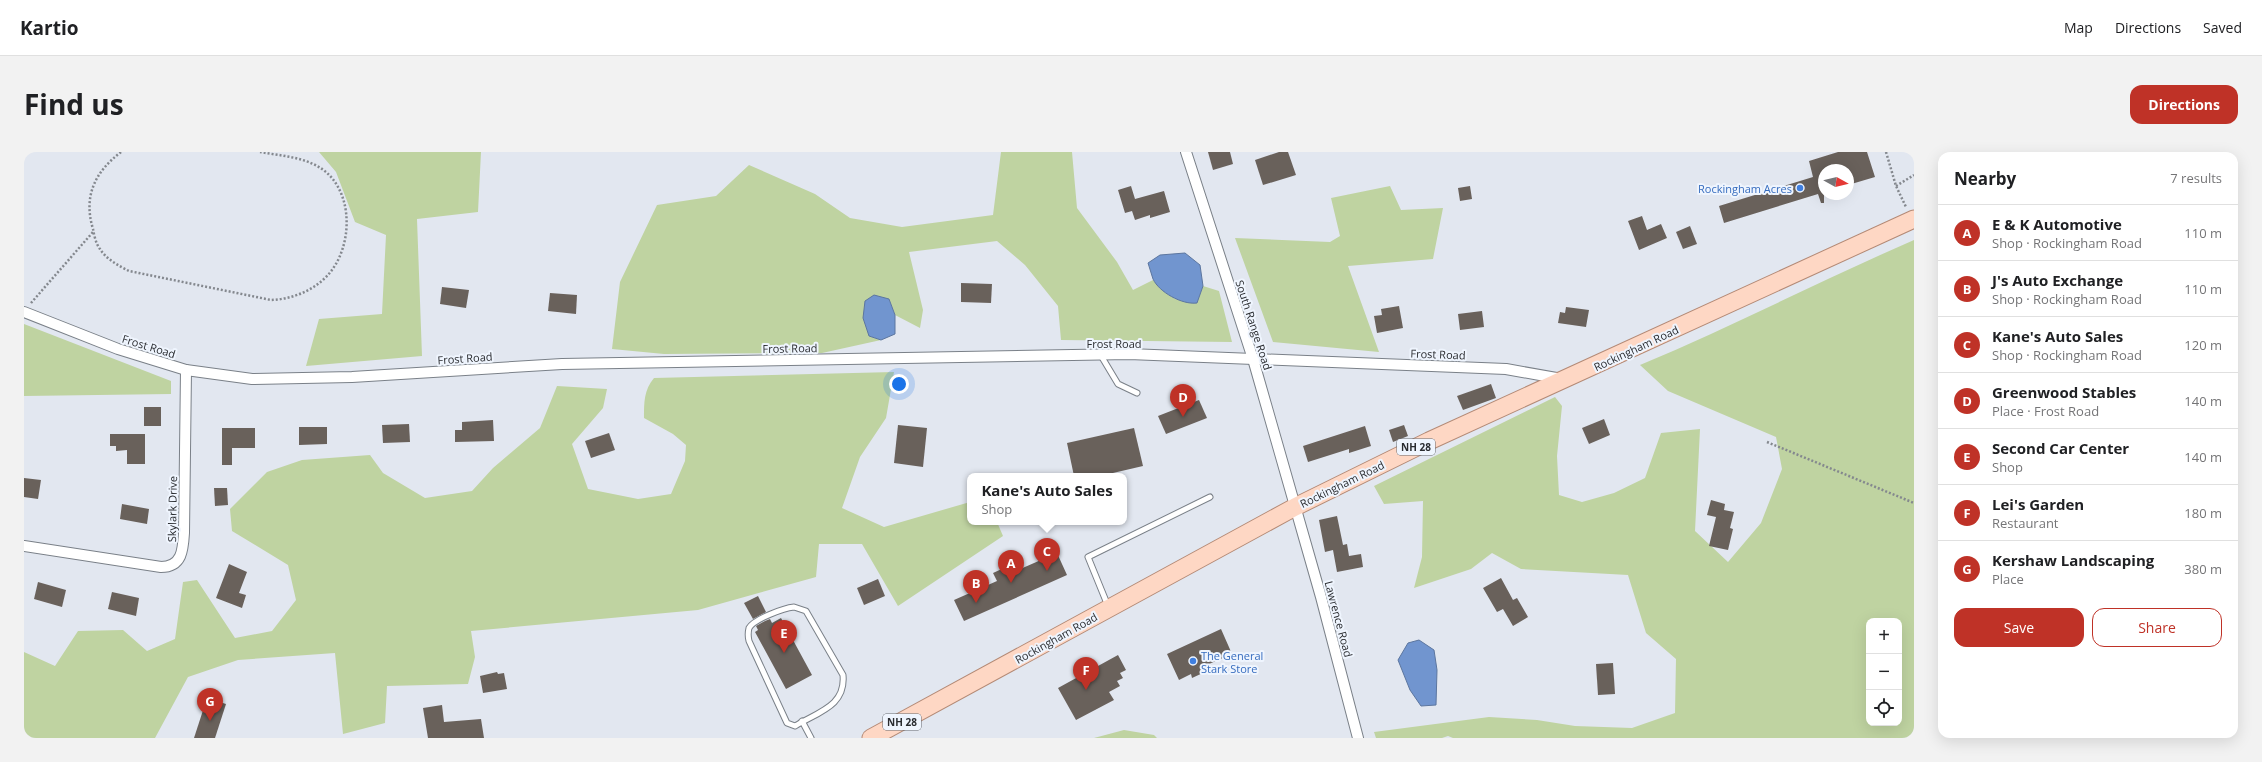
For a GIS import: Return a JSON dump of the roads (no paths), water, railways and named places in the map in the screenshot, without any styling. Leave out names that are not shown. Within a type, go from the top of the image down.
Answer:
[{"type":"main road","name":"Rockingham Road","points":[[871,738],[1295,507],[1429,440],[1566,380],[1913,220]]},
{"type":"street","name":"South Range Road","points":[[1186,152],[1253,359],[1295,507]]},
{"type":"street","name":"Frost Road","points":[[26,309],[118,349],[186,370],[252,379],[352,377],[562,364],[1100,354],[1506,369],[1566,380]]},
{"type":"street","name":"Skylark Drive","points":[[24,546],[161,567],[173,566],[178,562],[184,538],[186,370]]},
{"type":"street","name":"Lawrence Road","points":[[1295,507],[1355,721],[1358,738]]},
{"type":"lane","points":[[1100,354],[1118,384],[1137,393]]},
{"type":"lane","points":[[1109,609],[1088,557],[1210,497]]},
{"type":"lane","points":[[794,607],[806,611],[843,675],[844,684],[838,700],[802,721],[795,726],[787,723],[749,641],[748,630],[752,624],[784,608],[794,607]]},
{"type":"lane","points":[[802,721],[811,738]]},
{"type":"water","points":[[1185,253],[1200,265],[1203,286],[1197,303],[1178,300],[1160,289],[1153,279],[1148,263],[1160,255]]},
{"type":"water","points":[[874,295],[889,299],[895,315],[895,334],[881,340],[869,336],[863,318],[865,301]]},
{"type":"water","points":[[1419,640],[1434,650],[1437,670],[1436,705],[1421,706],[1410,690],[1398,660],[1408,643]]},
{"type":"place","name":"Rockingham Acres","points":[[1800,188]]},
{"type":"place","name":"Greenwood Stables","points":[[1183,417]]},
{"type":"place","name":"Kane's Auto Sales","points":[[1047,571]]},
{"type":"place","name":"E & K Automotive","points":[[1011,583]]},
{"type":"place","name":"J's Auto Exchange","points":[[976,603]]},
{"type":"place","name":"Second Car Center","points":[[784,653]]},
{"type":"place","name":"The General Stark Store","points":[[1193,661]]},
{"type":"place","name":"Lei's Garden","points":[[1086,690]]},
{"type":"place","name":"Kershaw Landscaping","points":[[210,721]]}]
